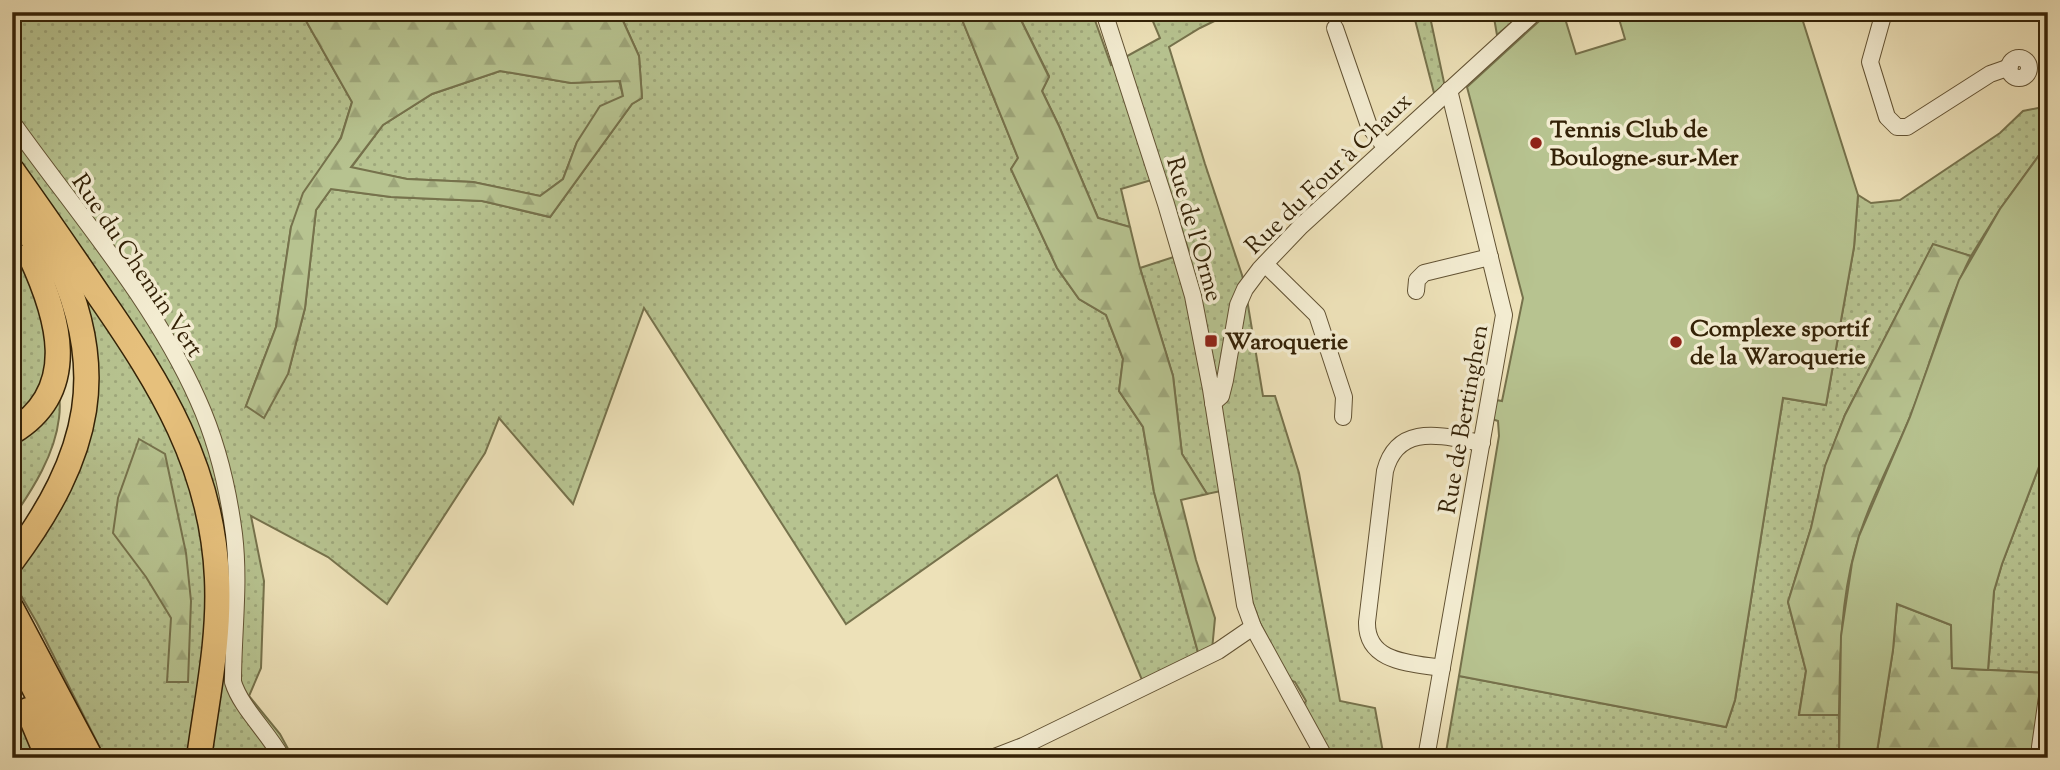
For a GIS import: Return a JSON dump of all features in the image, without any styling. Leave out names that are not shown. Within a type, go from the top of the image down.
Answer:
[{"type":"highway","points":[[12,170],[152,374],[175,416],[199,477],[214,542],[217,605],[211,675],[199,758]]},
{"type":"highway","points":[[12,182],[51,247],[69,285],[80,323],[86,372],[82,422],[70,466],[41,521],[12,561]]},
{"type":"highway","points":[[12,203],[42,253],[57,286],[71,335],[75,369],[73,407],[60,460],[43,495],[12,543]]},
{"type":"highway","points":[[12,220],[49,298],[59,345],[55,378],[47,398],[35,416],[12,432]]},
{"type":"highway","points":[[15,626],[70,758]]},
{"type":"highway","points":[[15,626],[91,758]]},
{"type":"highway","points":[[12,678],[48,758]]},
{"type":"street","name":"Rue de l'Orme","points":[[1104,12],[1184,262],[1199,324],[1241,587],[1253,627],[1325,758]]},
{"type":"street","name":"Rue du Four à Chaux","points":[[1213,403],[1219,399],[1225,380],[1238,305],[1245,289],[1265,264],[1301,226],[1535,12]]},
{"type":"street","points":[[1884,12],[1870,62],[1888,117],[1897,127],[1907,127],[1990,74],[2010,68]]},
{"type":"street","points":[[1335,29],[1369,126],[1386,148]]},
{"type":"street","name":"Rue de Bertinghen","points":[[1426,758],[1504,315],[1449,90]]},
{"type":"street","name":"Rue du Chemin Vert","points":[[12,122],[143,305],[198,400],[221,466],[234,535],[238,597],[233,682],[237,694],[263,727],[282,758]]},
{"type":"street","points":[[1416,291],[1418,280],[1424,273],[1490,257]]},
{"type":"street","points":[[1265,264],[1317,315],[1343,397],[1343,417]]},
{"type":"street","points":[[1442,668],[1389,658],[1377,650],[1368,635],[1367,622],[1385,471],[1395,451],[1419,436],[1432,434],[1482,443]]},
{"type":"street","points":[[992,758],[1023,746],[1219,651],[1253,627]]},
{"type":"street","points":[[2040,747],[2048,690]]},
{"type":"green space","points":[[12,12],[301,12],[352,102],[341,137],[291,227],[276,327],[246,406],[288,374],[305,308],[316,210],[331,189],[391,197],[482,201],[550,217],[632,104],[642,98],[639,56],[619,12],[959,12],[1018,158],[1011,169],[1057,268],[1079,299],[1106,315],[1123,359],[1119,391],[1143,427],[1154,492],[1199,656],[1142,680],[1057,475],[846,624],[644,308],[573,504],[499,418],[485,453],[387,604],[328,557],[251,516],[264,581],[261,668],[249,696],[280,734],[293,758],[105,758],[37,623],[12,580],[12,575],[59,512],[80,467],[93,417],[97,370],[95,345],[86,305],[111,291],[12,149]]},
{"type":"green space","points":[[301,12],[619,12],[639,56],[642,98],[632,104],[550,217],[482,201],[391,197],[331,189],[316,210],[305,308],[288,374],[264,418],[246,406],[276,327],[291,227],[303,193],[341,138],[352,102]],"holes":[[[500,71],[571,83],[620,81],[623,96],[600,106],[577,142],[563,179],[540,196],[473,182],[407,179],[351,167],[383,125],[432,94]]]},
{"type":"green space","points":[[959,12],[1017,12],[1049,77],[1042,91],[1098,218],[1130,227],[1173,376],[1182,454],[1207,494],[1181,500],[1196,560],[1215,618],[1212,650],[1199,656],[1154,492],[1143,427],[1119,391],[1123,359],[1106,315],[1079,299],[1057,268],[1011,169],[1018,158]]},
{"type":"green space","points":[[1017,12],[1092,12],[1111,65],[1160,38],[1149,12],[1233,12],[1169,47],[1244,281],[1263,396],[1275,396],[1299,473],[1340,701],[1375,708],[1384,758],[1333,758],[1303,705],[1306,701],[1295,682],[1290,680],[1260,623],[1221,491],[1207,494],[1182,454],[1173,376],[1140,268],[1189,252],[1165,176],[1121,189],[1130,227],[1098,218],[1042,91],[1049,76]]},
{"type":"green space","points":[[1413,12],[1429,12],[1445,87],[1434,93]]},
{"type":"green space","points":[[1493,12],[1524,12],[1497,35]]},
{"type":"green space","name":"Complexe sportif de la Waroquerie","points":[[1549,12],[1563,12],[1576,54],[1625,39],[1617,12],[1800,12],[1858,195],[1854,247],[1826,405],[1783,398],[1735,700],[1726,727],[1459,676],[1499,436],[1498,421],[1492,419],[1496,400],[1502,401],[1523,298],[1467,87]]},
{"type":"green space","points":[[500,71],[571,83],[619,80],[623,96],[577,142],[563,179],[540,196],[473,182],[407,179],[351,168],[383,125],[432,94]]},
{"type":"green space","points":[[2048,106],[2048,146],[2000,209],[1971,256],[1933,245],[1845,415],[1825,467],[1811,528],[1788,602],[1806,671],[1799,714],[1839,715],[1839,755],[1857,758],[1445,758],[1459,676],[1726,727],[1735,700],[1783,398],[1826,405],[1854,247],[1858,195],[1871,203],[1900,200],[2000,133],[2023,111]]},
{"type":"green space","points":[[2048,146],[2048,443],[1994,591],[1988,670],[1952,668],[1951,625],[1897,604],[1893,650],[1876,758],[1839,755],[1841,636],[1852,563],[1859,536],[1910,417],[1959,280],[2000,209]]},
{"type":"green space","points":[[12,239],[32,280],[41,309],[58,386],[60,410],[57,431],[48,458],[12,519]]},
{"type":"green space","points":[[1933,244],[1971,256],[1948,310],[1909,420],[1868,512],[1855,550],[1844,611],[1839,715],[1799,715],[1806,671],[1788,602],[1811,528],[1825,466],[1845,415]]},
{"type":"green space","points":[[139,439],[165,454],[186,553],[191,601],[188,682],[167,682],[171,618],[146,577],[113,533],[118,498]]},
{"type":"green space","points":[[2048,443],[2048,670],[2046,673],[1988,670],[1994,591]]},
{"type":"green space","points":[[1897,604],[1951,625],[1952,668],[2046,673],[2033,758],[1876,758],[1893,650]]},
{"type":"green space","points":[[12,699],[33,742],[36,758],[12,758]]},
{"type":"place","name":"Tennis Club de Boulogne-sur-Mer","points":[[1536,143]]},
{"type":"place","name":"Waroquerie","points":[[1211,341]]},
{"type":"place","name":"Complexe sportif de la Waroquerie","points":[[1676,342]]}]
